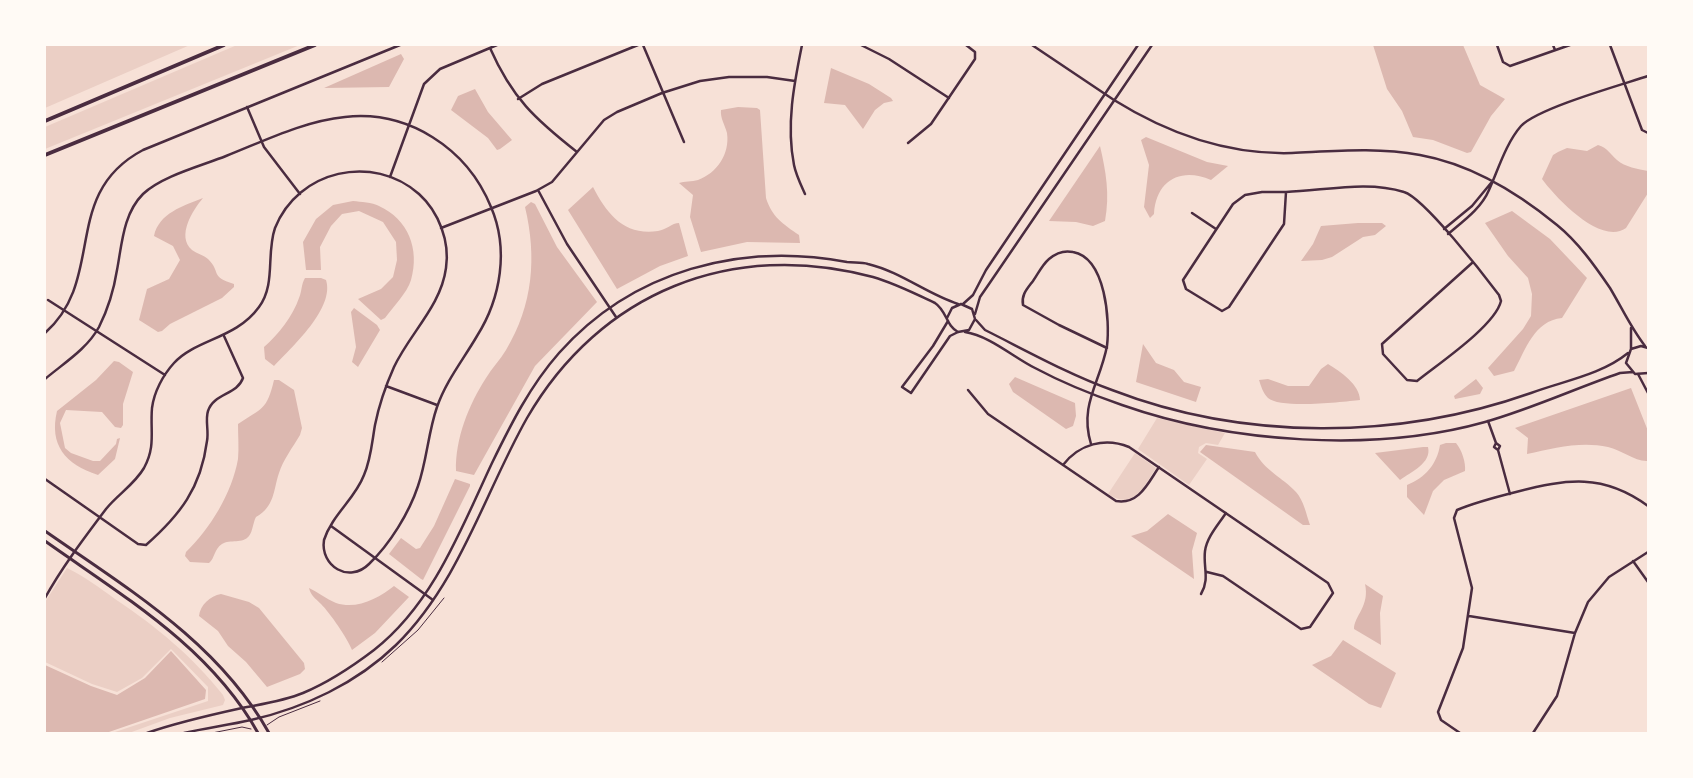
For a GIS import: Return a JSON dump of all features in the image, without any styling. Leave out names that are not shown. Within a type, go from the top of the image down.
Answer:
[{"type":"highway","points":[[45,121],[224,45]]},
{"type":"highway","points":[[45,155],[314,45]]},
{"type":"main road","points":[[45,531],[160,611],[192,637],[233,680],[253,706],[269,733]]},
{"type":"main road","points":[[45,541],[173,632],[217,674],[243,708],[258,733]]},
{"type":"street","points":[[45,333],[65,312],[77,287],[92,206],[100,189],[113,173],[142,150],[400,45]]},
{"type":"street","points":[[390,176],[419,93],[431,76],[454,62],[497,45]]},
{"type":"street","points":[[518,99],[542,84],[638,45]]},
{"type":"street","points":[[643,45],[684,142]]},
{"type":"street","points":[[802,45],[790,117],[794,165],[805,194]]},
{"type":"street","points":[[861,45],[889,59],[949,98]]},
{"type":"street","points":[[908,143],[931,124],[975,59],[974,52],[966,45]]},
{"type":"street","points":[[1032,45],[1114,100],[1152,123],[1171,131],[1228,147],[1291,153],[1353,148],[1400,152],[1454,164],[1492,182],[1537,210],[1558,226],[1581,249],[1610,288],[1631,327],[1647,347]]},
{"type":"street","points":[[964,304],[973,295],[986,270],[1138,45]]},
{"type":"street","points":[[964,332],[971,328],[980,297],[1152,45]]},
{"type":"street","points":[[1497,45],[1503,62],[1510,66],[1570,45]]},
{"type":"street","points":[[1553,45],[1555,50]]},
{"type":"street","points":[[1610,45],[1642,130],[1648,133]]},
{"type":"street","points":[[490,48],[500,70],[518,99],[530,113],[577,152]]},
{"type":"street","points":[[1448,234],[1479,205],[1489,191],[1518,130],[1530,119],[1648,76]]},
{"type":"street","points":[[441,228],[538,190],[552,182],[604,120],[617,112],[662,93],[700,81],[729,77],[767,77],[795,81]]},
{"type":"street","points":[[247,107],[262,142],[273,161],[300,194]]},
{"type":"street","points":[[45,379],[81,350],[96,331],[112,295],[125,225],[132,207],[142,194],[176,175],[304,126],[342,117],[381,118],[409,125],[436,139],[461,159],[484,190],[492,207],[501,250],[497,290],[485,324],[452,375],[437,406],[418,487],[401,521],[365,568],[358,571],[344,572],[336,568],[326,558],[323,547],[326,533],[354,494],[364,475],[375,424],[386,386],[409,338],[440,292],[446,269],[447,254],[436,216],[421,196],[390,176],[368,171],[349,171],[320,180],[300,194],[285,210],[275,230],[270,281],[260,306],[246,321],[224,336],[175,361],[165,375],[157,389],[152,409],[152,448],[145,466],[133,484],[108,507],[45,598]]},
{"type":"street","points":[[1444,229],[1472,206],[1492,182]]},
{"type":"street","points":[[1286,192],[1284,224],[1229,307],[1222,311],[1186,289],[1183,283],[1185,276],[1233,204],[1245,195],[1262,192],[1347,188],[1394,189],[1412,195],[1427,208],[1499,295],[1501,302],[1494,317],[1417,381],[1407,380],[1383,354],[1382,344],[1472,263]]},
{"type":"street","points":[[538,190],[567,244],[616,317]]},
{"type":"street","points":[[1192,212],[1216,229]]},
{"type":"street","points":[[1091,444],[1086,416],[1107,348],[1108,316],[1103,292],[1094,269],[1080,254],[1067,251],[1055,254],[1042,266],[1023,295],[1023,304],[1058,326],[1107,348]]},
{"type":"street","points":[[147,733],[171,725],[302,693],[354,664],[374,650],[394,632],[425,595],[445,562],[508,430],[528,394],[561,351],[587,326],[610,309],[653,284],[696,267],[736,258],[784,254],[834,258],[870,264],[902,276],[959,304],[964,304],[972,309],[975,317],[985,330],[1061,369],[1096,384],[1172,409],[1222,419],[1284,426],[1368,426],[1430,419],[1486,407],[1602,369],[1632,349],[1647,347]]},
{"type":"street","points":[[184,733],[251,720],[302,705],[350,681],[396,645],[433,600],[452,572],[526,421],[544,390],[572,356],[616,317],[669,288],[694,279],[737,268],[782,265],[836,270],[875,277],[935,303],[952,328],[958,332]]},
{"type":"street","points":[[48,300],[165,375]]},
{"type":"street","points":[[959,304],[952,308],[948,320],[933,346],[902,387],[910,393],[950,336],[958,332],[984,338],[1038,369],[1092,394],[1137,410],[1189,424],[1278,437],[1390,438],[1488,421],[1555,399],[1620,373],[1648,373]]},
{"type":"street","points":[[1631,327],[1632,349]]},
{"type":"street","points":[[45,479],[138,544],[146,545],[184,507],[197,484],[208,439],[208,412],[213,401],[238,388],[244,378],[224,336]]},
{"type":"street","points":[[1628,353],[1626,362],[1633,372]]},
{"type":"street","points":[[1638,374],[1648,393]]},
{"type":"street","points":[[386,386],[437,406]]},
{"type":"street","points":[[968,390],[988,414],[1111,499],[1124,502],[1137,497],[1160,467]]},
{"type":"street","points":[[1488,421],[1496,443],[1493,446],[1498,450],[1510,494]]},
{"type":"street","points":[[1063,465],[1072,455],[1091,444],[1107,442],[1123,444],[1160,467],[1328,583],[1333,593],[1310,627],[1301,629],[1223,576],[1207,572]]},
{"type":"street","points":[[1460,733],[1441,720],[1438,712],[1463,648],[1469,616],[1472,582],[1454,514],[1463,508],[1550,483],[1584,480],[1611,486],[1628,493],[1648,506]]},
{"type":"street","points":[[1202,594],[1207,572],[1204,556],[1206,545],[1226,513]]},
{"type":"street","points":[[330,526],[433,600]]},
{"type":"street","points":[[1533,733],[1558,696],[1581,614],[1594,593],[1609,577],[1648,552]]},
{"type":"street","points":[[1633,562],[1648,582]]},
{"type":"street","points":[[45,589],[48,592]]},
{"type":"street","points":[[1469,616],[1575,633]]},
{"type":"path","points":[[376,667],[418,630],[444,598]]},
{"type":"path","points":[[266,725],[273,723],[279,717],[320,700]]},
{"type":"path","points":[[212,733],[242,727],[253,729]]},
{"type":"shaded area","points":[[45,45],[190,45],[45,108]]},
{"type":"shaded area","points":[[237,45],[300,45],[45,149],[45,127]]},
{"type":"shaded area","points":[[1373,45],[1463,45],[1480,85],[1505,99],[1491,116],[1471,152],[1467,153],[1433,140],[1413,137],[1402,111],[1387,89]]},
{"type":"shaded area","points":[[401,54],[404,59],[389,87],[324,88]]},
{"type":"shaded area","points":[[831,68],[869,84],[893,101],[884,103],[875,110],[863,129],[845,105],[824,103]]},
{"type":"shaded area","points":[[475,89],[488,112],[512,140],[500,149],[497,150],[488,138],[451,110],[458,96]]},
{"type":"shaded area","points":[[738,107],[757,108],[760,110],[768,205],[783,223],[799,235],[800,243],[747,242],[701,252],[690,217],[693,195],[679,183],[705,177],[721,162],[726,148],[727,133],[721,110]]},
{"type":"shaded area","points":[[1146,137],[1207,162],[1228,166],[1211,180],[1190,175],[1172,179],[1160,193],[1154,214],[1150,218],[1144,207],[1149,165],[1141,140]]},
{"type":"shaded area","points":[[1598,145],[1607,149],[1617,160],[1624,164],[1648,171],[1648,193],[1626,228],[1616,232],[1604,231],[1580,217],[1568,208],[1542,179],[1553,155],[1567,148],[1587,151]]},
{"type":"shaded area","points":[[1100,146],[1107,183],[1105,221],[1093,226],[1076,222],[1049,221]]},
{"type":"shaded area","points":[[593,187],[611,214],[618,221],[635,230],[646,232],[658,231],[679,223],[688,256],[660,266],[617,289],[568,210]]},
{"type":"shaded area","points":[[203,198],[188,223],[186,231],[187,244],[196,253],[205,256],[212,264],[218,276],[234,284],[234,287],[222,298],[158,332],[139,320],[147,289],[169,279],[180,260],[173,246],[154,236],[161,221],[166,216],[180,207]]},
{"type":"shaded area","points":[[353,201],[373,204],[389,212],[404,227],[412,246],[414,257],[409,285],[385,318],[381,320],[358,299],[381,289],[393,277],[397,260],[396,242],[383,222],[359,211],[342,214],[331,226],[320,247],[321,270],[306,270],[303,242],[316,219],[333,205]]},
{"type":"shaded area","points":[[531,202],[535,204],[557,247],[597,302],[535,366],[474,475],[456,471],[458,447],[469,410],[488,374],[504,354],[522,316],[530,280],[531,262],[531,244],[525,207]]},
{"type":"shaded area","points":[[1512,211],[1550,239],[1587,278],[1562,318],[1544,324],[1532,337],[1514,371],[1494,376],[1488,368],[1523,329],[1531,316],[1532,294],[1528,278],[1508,256],[1485,223]]},
{"type":"shaded area","points":[[1382,223],[1386,226],[1375,235],[1363,237],[1332,257],[1322,260],[1301,261],[1313,244],[1321,226]]},
{"type":"shaded area","points":[[305,278],[321,278],[326,280],[327,291],[324,303],[318,315],[301,338],[274,366],[265,359],[264,347],[280,331],[293,312]]},
{"type":"shaded area","points":[[354,308],[377,325],[380,330],[358,367],[352,362],[356,347],[351,312]]},
{"type":"shaded area","points":[[1143,344],[1156,363],[1174,370],[1184,382],[1201,387],[1196,402],[1136,382]]},
{"type":"shaded area","points":[[114,361],[119,362],[133,372],[123,404],[123,425],[121,428],[115,427],[102,412],[66,410],[60,423],[65,448],[71,453],[93,461],[100,461],[116,444],[117,439],[120,438],[115,459],[98,475],[77,465],[62,452],[55,434],[55,423],[57,411],[96,380]]},
{"type":"shaded area","points":[[1328,364],[1353,384],[1357,389],[1360,400],[1312,404],[1285,403],[1268,398],[1259,380],[1268,379],[1288,386],[1309,386],[1321,369]]},
{"type":"shaded area","points":[[1015,377],[1075,403],[1076,416],[1073,426],[1066,429],[1013,392],[1009,384]]},
{"type":"shaded area","points":[[1476,379],[1483,388],[1480,394],[1455,399],[1454,396]]},
{"type":"shaded area","points":[[274,380],[279,380],[294,390],[302,428],[281,468],[270,503],[256,517],[250,534],[246,538],[222,544],[217,548],[209,563],[190,562],[185,556],[186,552],[203,533],[219,510],[231,485],[238,459],[238,424],[258,411],[266,403]]},
{"type":"shaded area","points":[[1631,388],[1648,431],[1648,461],[1638,460],[1608,447],[1598,445],[1568,446],[1527,454],[1528,438],[1515,428]]},
{"type":"shaded area","points":[[1157,418],[1225,433],[1218,445],[1206,443],[1199,447],[1198,453],[1207,459],[1189,485],[1138,449]]},
{"type":"shaded area","points":[[1456,443],[1463,457],[1465,471],[1444,480],[1433,491],[1424,515],[1407,497],[1407,485],[1425,474],[1433,464],[1440,445]]},
{"type":"shaded area","points":[[1206,445],[1255,452],[1269,469],[1296,492],[1303,503],[1310,525],[1303,525],[1200,452]]},
{"type":"shaded area","points":[[1428,447],[1427,458],[1415,470],[1400,480],[1375,453]]},
{"type":"shaded area","points":[[1135,453],[1156,468],[1137,494],[1125,500],[1117,499],[1108,494]]},
{"type":"shaded area","points":[[455,479],[470,484],[470,486],[423,580],[389,554],[401,538],[416,549],[420,548],[434,526]]},
{"type":"shaded area","points":[[1168,514],[1197,533],[1192,551],[1194,579],[1131,536],[1147,531]]},
{"type":"shaded area","points":[[67,568],[98,586],[173,643],[199,667],[223,695],[225,700],[223,705],[170,718],[129,733],[112,733],[208,701],[208,687],[171,649],[142,678],[117,692],[92,684],[45,662],[45,602]]},
{"type":"shaded area","points":[[1365,584],[1383,596],[1380,613],[1381,645],[1354,629],[1364,604]]},
{"type":"shaded area","points":[[394,586],[409,597],[375,633],[352,650],[338,626],[325,608],[312,595],[309,588],[336,603],[352,605],[367,602],[382,595]]},
{"type":"shaded area","points":[[221,594],[249,602],[259,608],[304,663],[305,669],[300,674],[267,687],[246,662],[228,646],[218,631],[199,616],[201,608],[206,602]]},
{"type":"shaded area","points":[[1343,640],[1396,673],[1381,708],[1369,704],[1312,665],[1331,656]]},
{"type":"shaded area","points":[[171,651],[206,690],[205,699],[106,733],[45,733],[45,665],[91,686],[117,695],[145,678]]}]
